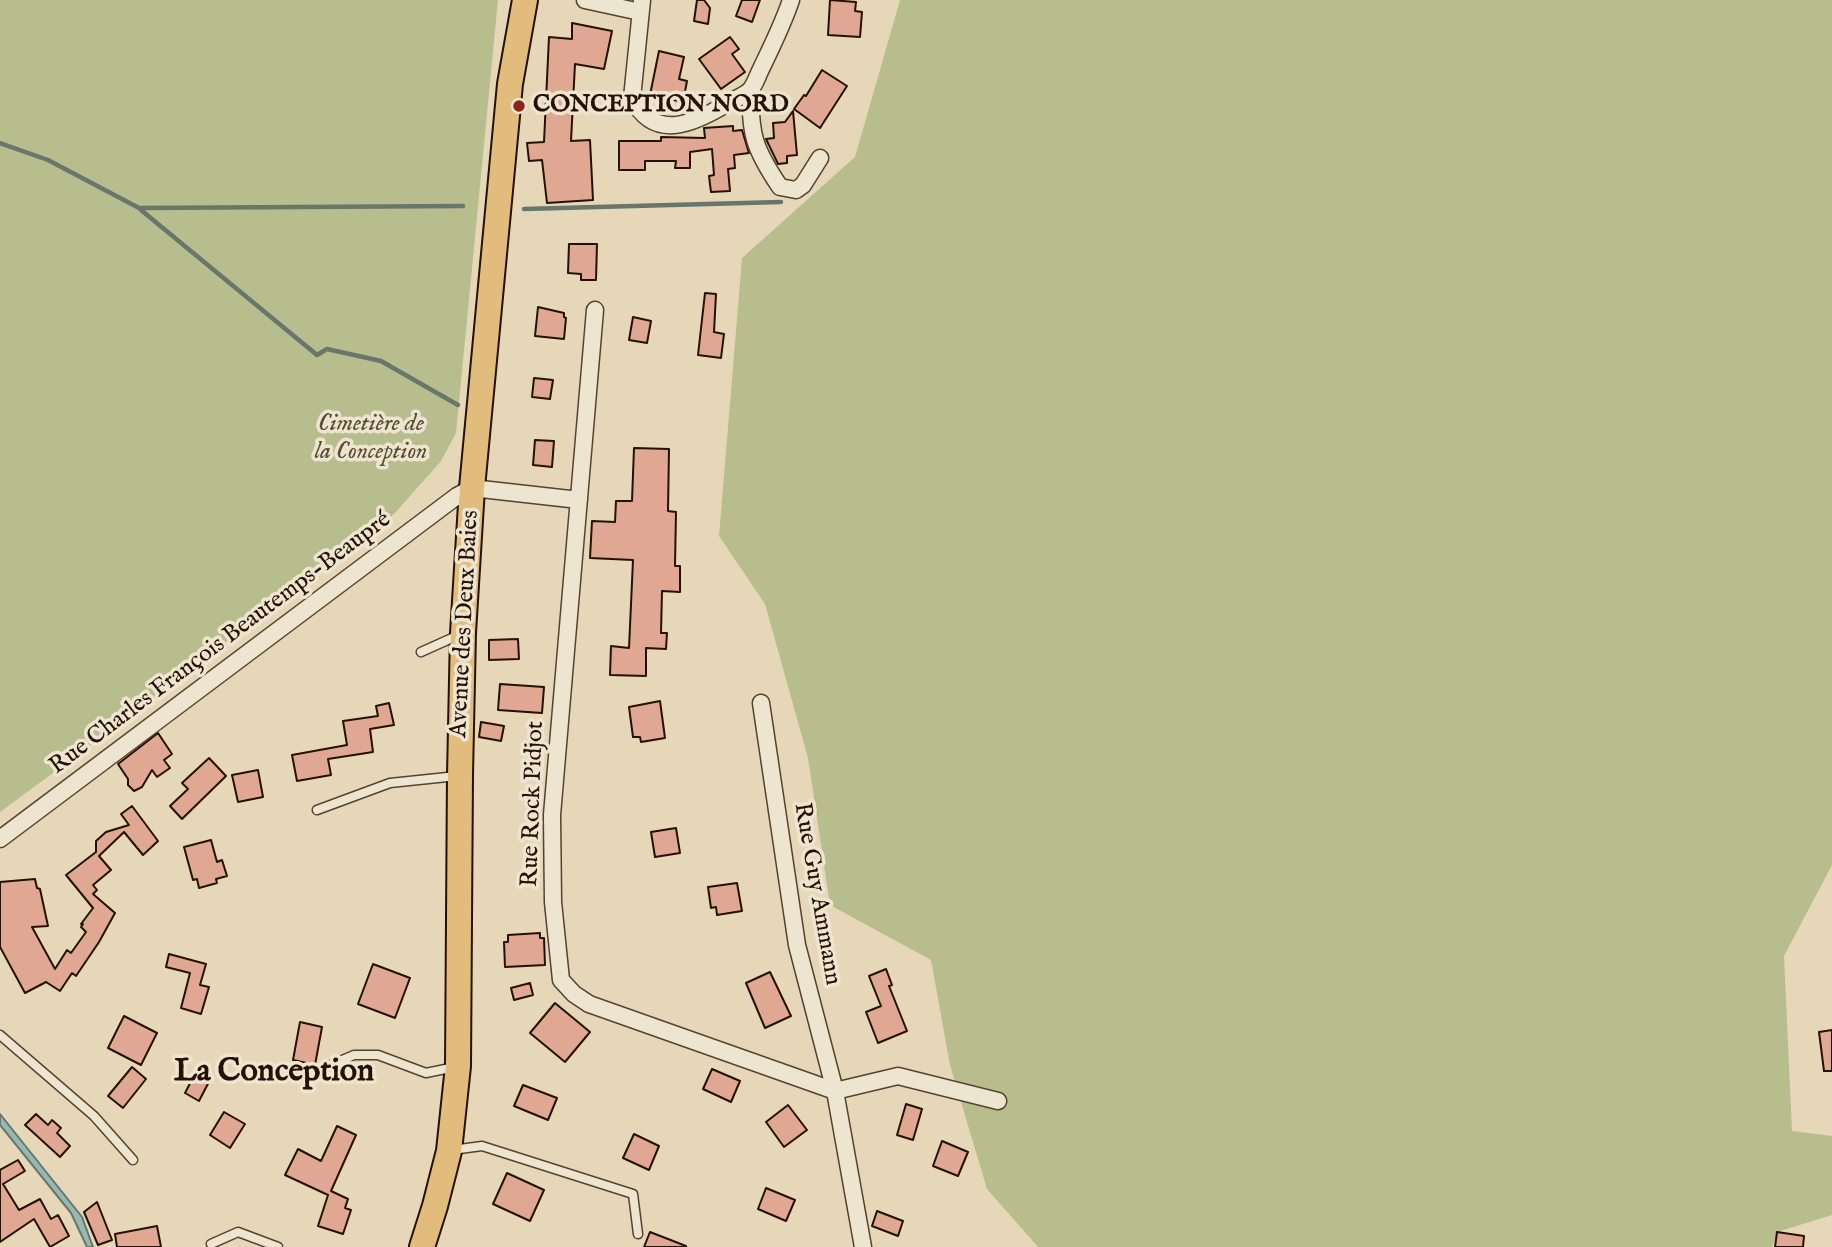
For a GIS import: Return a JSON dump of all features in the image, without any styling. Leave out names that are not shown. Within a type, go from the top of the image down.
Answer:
[{"type":"main road","name":"Avenue des Deux Baies","points":[[422,1247],[449,1151],[458,1066],[463,633],[472,488],[510,84],[525,0]]},
{"type":"street","points":[[585,0],[641,6],[632,98],[638,110],[650,120],[667,125],[686,125],[705,118],[751,89]]},
{"type":"street","points":[[792,0],[751,89],[750,117],[753,137],[761,158],[780,187],[796,190],[803,186],[820,158]]},
{"type":"street","name":"Rue Rock Pidjot","points":[[595,310],[552,815],[553,902],[561,980],[574,994],[589,1004],[835,1091]]},
{"type":"street","points":[[472,488],[579,500]]},
{"type":"street","name":"Rue Charles François Beautemps-Beaupré","points":[[0,839],[424,520],[472,488]]},
{"type":"street","name":"Rue Guy Ammann","points":[[761,703],[797,944],[835,1091]]},
{"type":"street","points":[[863,1247],[835,1091],[898,1076],[998,1101]]},
{"type":"lane","points":[[421,652],[463,633]]},
{"type":"lane","points":[[317,810],[390,783],[460,775]]},
{"type":"lane","points":[[0,1035],[94,1116],[133,1160]]},
{"type":"lane","points":[[310,1080],[328,1066],[354,1055],[378,1055],[426,1073],[458,1066]]},
{"type":"lane","points":[[449,1151],[482,1146],[633,1194],[638,1234]]},
{"type":"lane","points":[[211,1244],[238,1232],[278,1247]]},
{"type":"green space","name":"Cimetière de la Conception","points":[[0,0],[498,0],[456,433],[441,461],[395,513],[266,616],[0,812]]},
{"type":"green space","points":[[900,0],[1832,0],[1832,865],[1784,956],[1792,1131],[1832,1136],[1832,1215],[1777,1232],[1772,1247],[1038,1247],[987,1189],[950,1065],[931,960],[830,905],[808,758],[765,604],[719,536],[742,258],[855,157]]},
{"type":"water","points":[[0,1114],[82,1217],[93,1247],[87,1247],[71,1213],[0,1125]]},
{"type":"building","points":[[697,0],[704,0],[710,8],[708,24],[694,21]]},
{"type":"building","points":[[742,0],[760,0],[752,22],[736,16]]},
{"type":"building","points":[[830,0],[856,2],[855,11],[862,12],[860,37],[828,35]]},
{"type":"building","points":[[572,23],[612,31],[604,69],[575,64],[571,141],[590,140],[593,200],[547,203],[542,160],[529,161],[527,143],[544,142],[549,37],[572,39]]},
{"type":"building","points":[[730,37],[739,49],[732,54],[745,72],[721,89],[699,59]]},
{"type":"building","points":[[659,51],[684,57],[679,79],[687,81],[683,102],[650,95]]},
{"type":"building","points":[[822,70],[847,86],[820,128],[794,109],[804,95],[806,96]]},
{"type":"building","points":[[793,111],[797,155],[787,156],[787,163],[778,164],[766,139],[774,138],[773,123],[785,122]]},
{"type":"building","points":[[733,126],[733,131],[742,130],[749,153],[734,155],[735,168],[728,169],[730,191],[711,192],[709,176],[714,175],[712,149],[690,152],[690,168],[675,168],[676,161],[645,161],[645,170],[619,170],[619,141],[661,141],[661,137],[705,138],[704,128]]},
{"type":"building","points":[[569,244],[597,244],[596,280],[581,280],[581,274],[568,273]]},
{"type":"building","points":[[705,293],[716,294],[714,332],[724,334],[721,358],[698,355]]},
{"type":"building","points":[[538,307],[564,313],[564,339],[535,336]]},
{"type":"building","points":[[633,317],[651,321],[647,343],[629,340]]},
{"type":"building","points":[[534,378],[553,380],[550,399],[532,397]]},
{"type":"building","points":[[535,440],[554,441],[552,467],[533,465]]},
{"type":"building","points":[[634,448],[669,449],[668,511],[676,512],[675,566],[680,566],[680,592],[662,591],[661,633],[667,633],[666,649],[646,648],[646,676],[610,675],[611,646],[629,648],[633,560],[590,558],[592,521],[615,522],[616,501],[632,501]]},
{"type":"building","points":[[518,639],[519,659],[489,660],[489,640]]},
{"type":"building","points":[[500,684],[544,687],[542,713],[498,710]]},
{"type":"building","points":[[660,701],[665,738],[641,742],[640,737],[633,737],[629,707]]},
{"type":"building","points":[[389,703],[394,725],[370,729],[373,752],[328,759],[331,775],[297,781],[292,755],[347,745],[343,721],[378,716],[376,706]]},
{"type":"building","points":[[481,722],[504,726],[501,741],[479,737]]},
{"type":"building","points":[[158,733],[172,754],[164,760],[170,768],[157,777],[152,770],[142,787],[134,791],[128,785],[128,779],[118,764]]},
{"type":"building","points":[[209,758],[226,776],[182,819],[170,806],[188,789],[182,783]]},
{"type":"building","points":[[258,770],[263,797],[238,802],[232,775]]},
{"type":"building","points":[[132,806],[158,841],[143,855],[124,832],[99,856],[111,870],[93,885],[97,890],[93,894],[115,913],[76,976],[72,973],[60,991],[46,982],[25,993],[0,947],[0,882],[35,879],[37,888],[40,889],[48,926],[32,927],[55,969],[67,950],[71,953],[86,932],[81,924],[93,908],[66,875],[96,852],[96,841],[106,832],[129,825],[121,814]]},
{"type":"building","points":[[676,828],[680,853],[655,857],[651,832]]},
{"type":"building","points":[[211,840],[217,862],[222,860],[227,876],[216,879],[217,883],[199,888],[197,879],[193,880],[184,847]]},
{"type":"building","points":[[737,883],[742,911],[717,915],[716,907],[711,908],[708,887]]},
{"type":"building","points":[[540,933],[540,938],[544,938],[545,965],[505,967],[504,942],[508,942],[508,935]]},
{"type":"building","points":[[169,954],[206,964],[200,985],[209,987],[201,1014],[181,1008],[190,973],[166,967]]},
{"type":"building","points":[[373,964],[410,978],[395,1018],[358,1004]]},
{"type":"building","points":[[886,969],[892,985],[889,986],[907,1031],[878,1043],[866,1012],[881,1006],[869,976]]},
{"type":"building","points":[[770,972],[791,1016],[765,1028],[746,983]]},
{"type":"building","points":[[530,983],[533,995],[514,1000],[511,988]]},
{"type":"building","points":[[555,1003],[590,1032],[565,1062],[530,1033]]},
{"type":"building","points":[[124,1016],[157,1033],[141,1065],[108,1048]]},
{"type":"building","points":[[300,1022],[322,1027],[315,1065],[293,1060]]},
{"type":"building","points":[[1832,1030],[1832,1071],[1824,1071],[1819,1032]]},
{"type":"building","points":[[132,1067],[146,1079],[123,1108],[108,1096]]},
{"type":"building","points":[[198,1068],[212,1076],[199,1101],[185,1093]]},
{"type":"building","points":[[712,1069],[740,1081],[731,1102],[703,1089]]},
{"type":"building","points":[[523,1085],[557,1098],[548,1120],[514,1106]]},
{"type":"building","points":[[906,1104],[922,1109],[913,1140],[897,1135]]},
{"type":"building","points":[[788,1105],[807,1130],[784,1147],[766,1122]]},
{"type":"building","points":[[224,1112],[245,1124],[230,1148],[210,1135]]},
{"type":"building","points":[[36,1114],[48,1125],[52,1120],[61,1128],[57,1133],[70,1146],[60,1157],[25,1125]]},
{"type":"building","points":[[337,1126],[356,1135],[331,1191],[348,1199],[345,1208],[351,1210],[343,1234],[318,1226],[328,1195],[285,1175],[298,1149],[321,1161]]},
{"type":"building","points":[[634,1134],[659,1146],[649,1170],[623,1158]]},
{"type":"building","points":[[942,1141],[968,1152],[958,1176],[933,1166]]},
{"type":"building","points":[[18,1160],[25,1171],[3,1184],[19,1210],[40,1199],[51,1219],[58,1215],[69,1236],[50,1247],[34,1219],[0,1242],[0,1170]]},
{"type":"building","points":[[507,1173],[544,1190],[530,1221],[493,1204]]},
{"type":"building","points":[[766,1188],[795,1200],[786,1221],[758,1209]]},
{"type":"building","points":[[97,1202],[112,1240],[98,1245],[84,1212]]},
{"type":"building","points":[[877,1211],[903,1221],[898,1236],[872,1226]]},
{"type":"building","points":[[157,1226],[161,1247],[117,1247],[115,1234]]},
{"type":"building","points":[[650,1232],[686,1246],[686,1247],[644,1247]]},
{"type":"building","points":[[1777,1232],[1804,1236],[1803,1247],[1775,1247]]},
{"type":"waterway","points":[[0,143],[48,160],[139,208],[463,206]]},
{"type":"waterway","points":[[524,209],[781,202]]},
{"type":"waterway","points":[[141,210],[317,355],[327,349],[381,361],[458,405]]},
{"type":"place","name":"CONCEPTION NORD","points":[[519,106]]},
{"type":"district","name":"La Conception","points":[[274,1073]]}]
